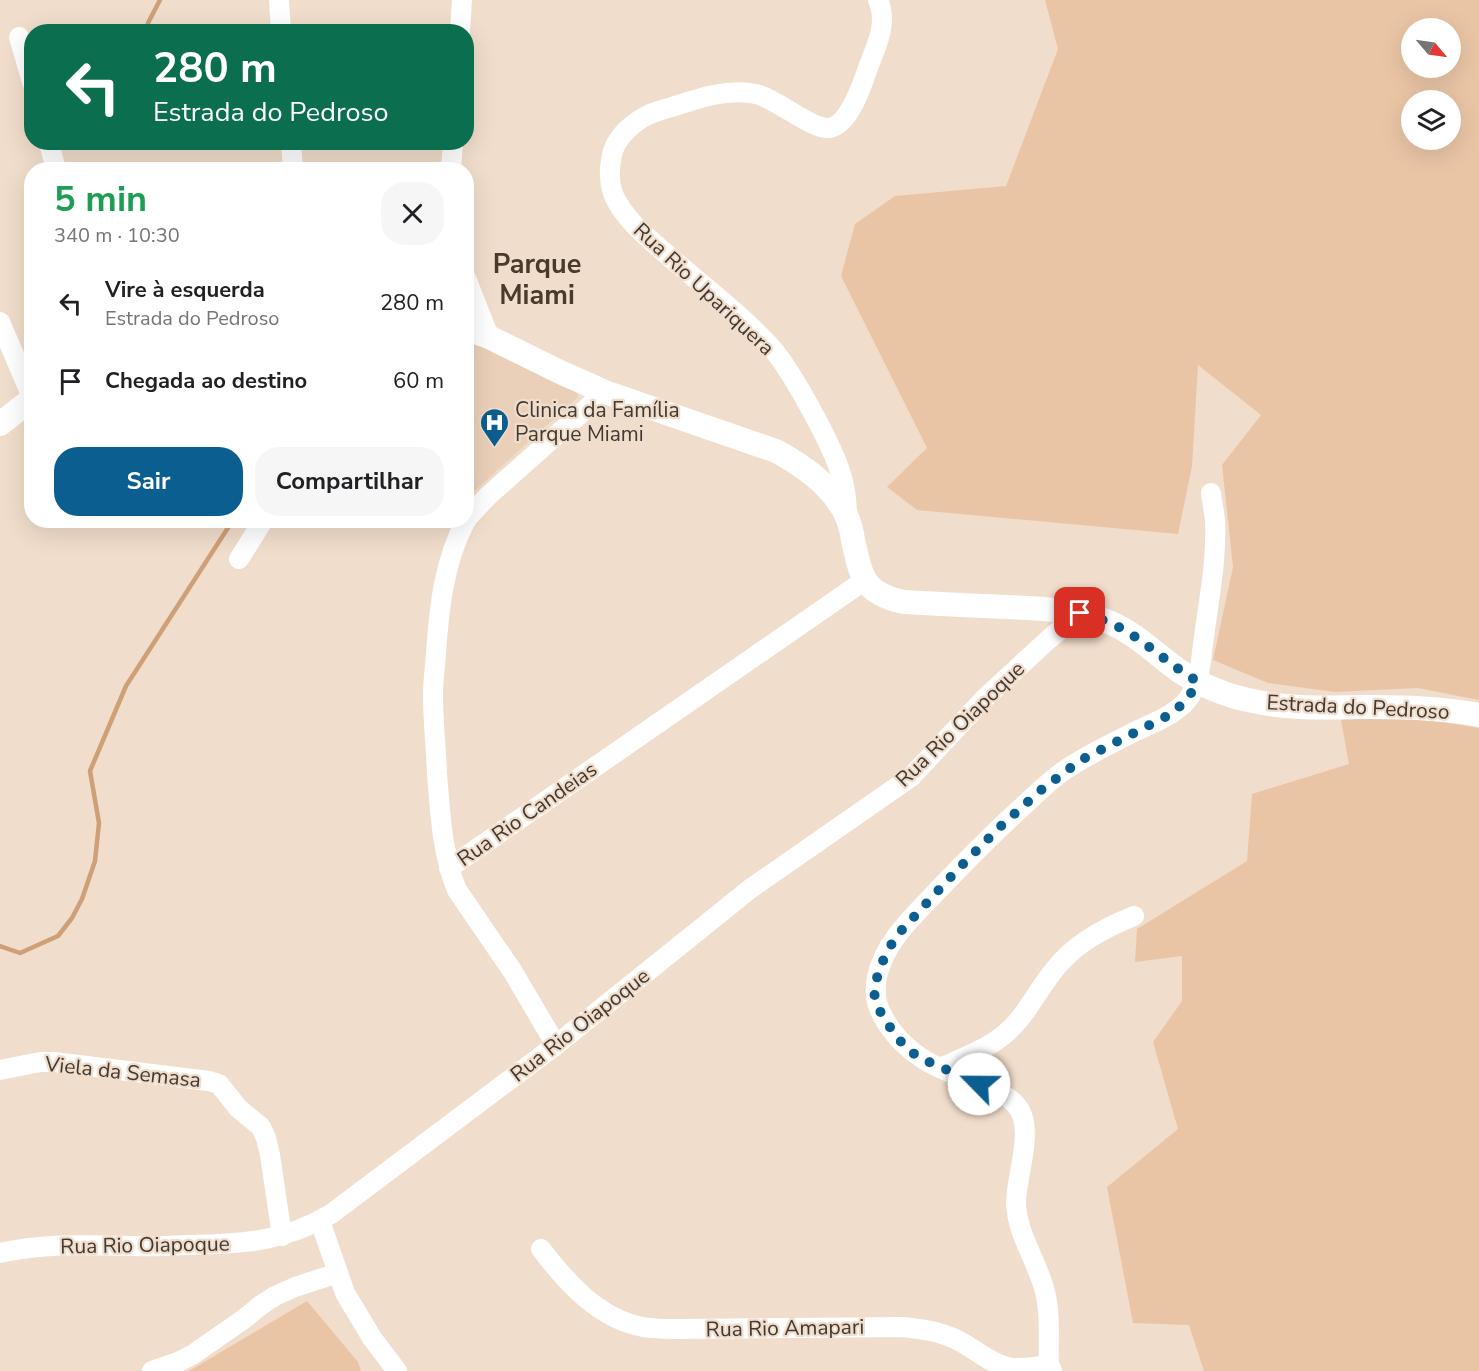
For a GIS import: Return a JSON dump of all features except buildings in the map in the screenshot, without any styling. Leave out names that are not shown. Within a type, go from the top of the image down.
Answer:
[{"type":"main road","points":[[474,332],[605,392],[776,451],[791,459],[814,475],[836,500],[847,517],[865,580]]},
{"type":"main road","points":[[0,424],[24,404]]},
{"type":"main road","name":"Estrada do Pedroso","points":[[865,580],[879,595],[904,602],[1051,610],[1096,617],[1122,628],[1197,681],[1234,697],[1278,706],[1426,708],[1455,710],[1479,715]]},
{"type":"street","points":[[279,0],[280,24]]},
{"type":"street","points":[[460,24],[462,0]]},
{"type":"street","name":"Rua Rio Upariquera","points":[[847,517],[847,497],[839,468],[824,434],[772,348],[645,235],[626,214],[614,194],[609,173],[614,149],[627,130],[650,114],[716,94],[736,92],[758,94],[817,126],[829,128],[838,125],[846,117],[859,94],[879,41],[882,22],[878,0]]},
{"type":"street","points":[[19,37],[24,54]]},
{"type":"street","points":[[474,299],[489,337]]},
{"type":"street","points":[[0,322],[24,379]]},
{"type":"street","name":"Rua Rio Candeias","points":[[474,511],[489,495],[605,392]]},
{"type":"street","points":[[1051,1368],[1045,1291],[1017,1212],[1016,1199],[1025,1134],[1024,1119],[1019,1107],[999,1092],[940,1068],[906,1048],[883,1017],[874,993],[878,973],[887,951],[900,932],[1002,825],[1041,790],[1081,760],[1173,713],[1189,697],[1197,681],[1211,584],[1215,519],[1211,493]]},
{"type":"street","points":[[239,559],[258,528]]},
{"type":"street","name":"Rua Rio Candeias","points":[[462,528],[449,562],[439,615],[433,693],[439,804],[449,868],[865,580]]},
{"type":"street","name":"Rua Rio Oiapoque","points":[[0,1253],[55,1246],[224,1245],[254,1242],[282,1236],[320,1221],[556,1045],[750,889],[911,777],[984,699],[1080,613]]},
{"type":"street","points":[[449,868],[457,890],[513,972],[556,1045]]},
{"type":"street","points":[[940,1068],[999,1039],[1008,1032],[1063,958],[1082,942],[1105,928],[1134,916]]},
{"type":"street","name":"Viela da Semasa","points":[[0,1070],[40,1062],[54,1062],[219,1084],[237,1107],[261,1127],[266,1138],[282,1236]]},
{"type":"street","points":[[320,1221],[345,1293],[357,1315],[397,1371]]},
{"type":"street","name":"Rua Rio Amapari","points":[[541,1249],[561,1275],[586,1299],[613,1317],[642,1327],[676,1329],[903,1327],[931,1330],[953,1338],[1007,1367],[1051,1368]]},
{"type":"street","points":[[152,1371],[192,1355],[275,1296],[338,1273]]},
{"type":"shaded area","points":[[1045,0],[1479,0],[1479,700],[1418,688],[1335,692],[1268,683],[1213,660],[1233,567],[1222,465],[1261,415],[1198,365],[1192,466],[1178,534],[917,510],[887,487],[927,448],[841,276],[855,224],[895,196],[1006,186],[1058,49]]},
{"type":"shaded area","name":"Clinica da Família Parque Miami","points":[[474,343],[484,345],[577,389],[578,397],[474,492]]},
{"type":"shaded area","points":[[1423,719],[1479,728],[1479,1371],[1204,1371],[1189,1325],[1133,1323],[1107,1187],[1178,1129],[1153,1042],[1182,1001],[1182,956],[1135,962],[1137,929],[1247,861],[1252,794],[1349,764],[1341,720]]},
{"type":"shaded area","points":[[307,1301],[358,1362],[361,1371],[189,1371]]},
{"type":"waterway","points":[[148,24],[160,0]]},
{"type":"waterway","points":[[0,946],[20,953],[58,936],[72,918],[82,899],[95,861],[99,823],[90,771],[126,686],[228,528]]},
{"type":"place","name":"Clinica da Família Parque Miami","points":[[494,448]]},
{"type":"district","name":"Parque Miami","points":[[537,280]]},
{"type":"route","points":[[979,1084],[920,1058],[906,1048],[894,1033],[883,1017],[874,993],[878,973],[887,951],[900,932],[959,868],[1041,790],[1081,760],[1173,713],[1189,697],[1197,681],[1122,628],[1080,613]]}]
